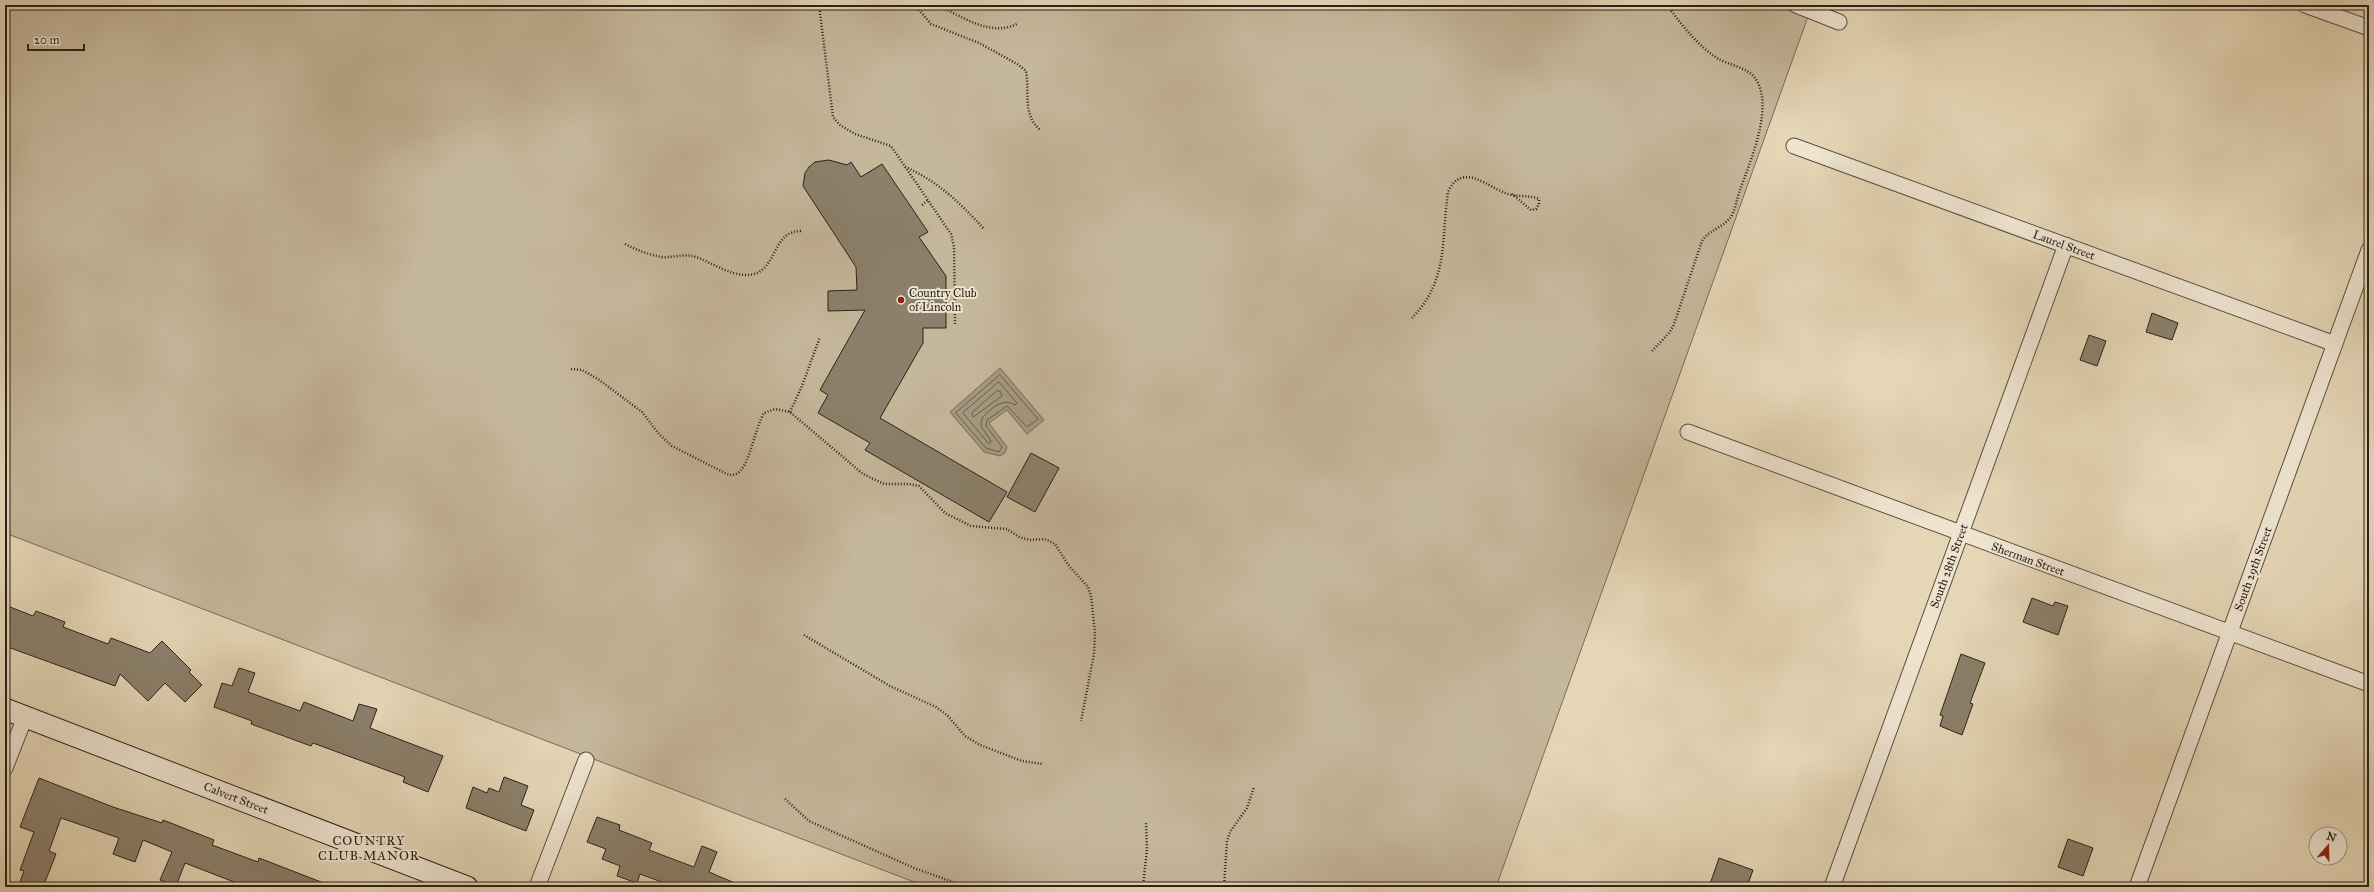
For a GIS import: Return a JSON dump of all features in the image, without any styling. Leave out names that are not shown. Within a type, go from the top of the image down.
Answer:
[{"type":"street","points":[[1796,5],[1839,22]]},
{"type":"street","points":[[2306,5],[2369,28]]},
{"type":"street","name":"Laurel Street","points":[[1794,146],[2335,344]]},
{"type":"street","name":"South 28th Street","points":[[1832,887],[2066,245]]},
{"type":"street","name":"South 29th Street","points":[[2137,887],[2369,250]]},
{"type":"street","name":"Sherman Street","points":[[1688,432],[1960,535],[2369,684]]},
{"type":"street","name":"Calvert Street","points":[[5,709],[467,887]]},
{"type":"street","points":[[5,768],[25,717]]},
{"type":"street","points":[[537,887],[586,760]]},
{"type":"path","points":[[819,5],[833,117],[840,125],[855,134],[891,146],[950,234],[954,248],[955,324]]},
{"type":"path","points":[[915,5],[931,24],[979,43],[1019,65],[1026,71],[1029,93],[1027,111],[1032,122],[1040,130]]},
{"type":"path","points":[[937,5],[986,28],[1006,29],[1018,24]]},
{"type":"path","points":[[1652,351],[1670,332],[1674,324],[1702,242],[1706,236],[1730,218],[1756,143],[1761,120],[1761,98],[1754,77],[1746,71],[1717,58],[1705,49],[1667,5]]},
{"type":"path","points":[[904,167],[923,174],[952,195],[984,229]]},
{"type":"path","points":[[1412,318],[1426,304],[1438,278],[1448,192],[1452,183],[1460,178],[1468,177],[1512,194],[1532,196],[1538,199],[1539,204],[1536,209],[1531,210],[1512,194]]},
{"type":"path","points":[[922,205],[928,200]]},
{"type":"path","points":[[625,244],[656,255],[685,255],[695,257],[735,273],[746,275],[755,274],[763,270],[781,241],[788,234],[801,232]]},
{"type":"path","points":[[790,412],[802,386],[820,337]]},
{"type":"path","points":[[571,369],[589,373],[637,407],[659,434],[672,446],[729,475],[736,475],[742,470],[755,432],[764,413],[775,409],[790,412],[863,474],[875,481],[884,484],[909,484],[919,486],[945,513],[971,526],[1007,529],[1019,537],[1030,540],[1045,539],[1055,544],[1069,566],[1088,586],[1091,596],[1095,633],[1094,654],[1080,721]]},
{"type":"path","points":[[804,635],[890,686],[936,707],[947,715],[965,736],[980,745],[1022,761],[1043,764]]},
{"type":"path","points":[[1224,887],[1227,841],[1230,832],[1247,808],[1254,787]]},
{"type":"path","points":[[785,799],[809,821],[914,868],[967,887]]},
{"type":"path","points":[[1143,887],[1147,849],[1146,823]]},
{"type":"shaded area","name":"Country Club of Lincoln","points":[[5,5],[1795,5],[1810,11],[1496,887],[927,887],[5,533]]},
{"type":"water","points":[[1000,368],[1044,420],[1027,434],[1007,410],[989,423],[1007,447],[1005,453],[1000,456],[984,452],[950,412]]},
{"type":"building","name":"Country Club of Lincoln","points":[[829,160],[847,165],[851,162],[861,177],[882,164],[928,232],[919,237],[946,276],[946,328],[923,328],[923,343],[880,418],[1007,492],[989,522],[865,450],[870,443],[818,413],[828,395],[820,390],[865,310],[828,311],[828,291],[857,290],[856,267],[803,186],[805,173],[809,167],[815,162]]},
{"type":"building","points":[[2152,313],[2178,323],[2172,340],[2146,332]]},
{"type":"building","points":[[2089,335],[2106,341],[2097,366],[2080,360]]},
{"type":"building","points":[[1031,453],[1059,468],[1035,512],[1007,497]]},
{"type":"building","points":[[2032,598],[2053,606],[2055,602],[2068,606],[2058,635],[2023,622]]},
{"type":"building","points":[[5,605],[33,616],[36,611],[65,622],[63,627],[108,644],[111,638],[150,653],[162,641],[191,670],[189,672],[202,685],[185,702],[165,683],[148,701],[120,674],[115,686],[5,646]]},
{"type":"building","points":[[1961,654],[1985,663],[1970,703],[1973,704],[1962,735],[1940,726],[1943,716],[1940,715]]},
{"type":"building","points":[[239,668],[255,673],[248,692],[300,711],[304,702],[353,721],[359,704],[377,709],[370,728],[443,756],[428,792],[403,782],[405,777],[313,743],[311,746],[251,724],[252,721],[214,707],[222,683],[232,686]]},
{"type":"building","points":[[504,777],[528,786],[521,805],[534,810],[526,831],[466,808],[473,787],[487,793],[489,788],[499,792]]},
{"type":"building","points":[[39,778],[113,807],[162,823],[163,820],[214,840],[212,845],[258,862],[259,858],[334,887],[247,887],[185,863],[176,886],[160,880],[172,852],[143,840],[135,862],[113,854],[119,838],[61,818],[49,851],[56,854],[43,887],[18,887],[24,871],[20,870],[34,832],[20,827]]},
{"type":"building","points":[[597,817],[620,825],[619,830],[652,843],[649,850],[694,867],[702,846],[717,852],[709,872],[744,887],[675,887],[640,874],[637,883],[617,876],[620,866],[602,859],[606,849],[587,842]]},
{"type":"building","points":[[2068,839],[2093,848],[2083,876],[2058,867]]},
{"type":"building","points":[[1719,858],[1753,870],[1747,887],[1709,887]]},
{"type":"place","name":"Country Club of Lincoln","points":[[901,300]]},
{"type":"district","name":"COUNTRY CLUB MANOR","points":[[369,848]]}]
